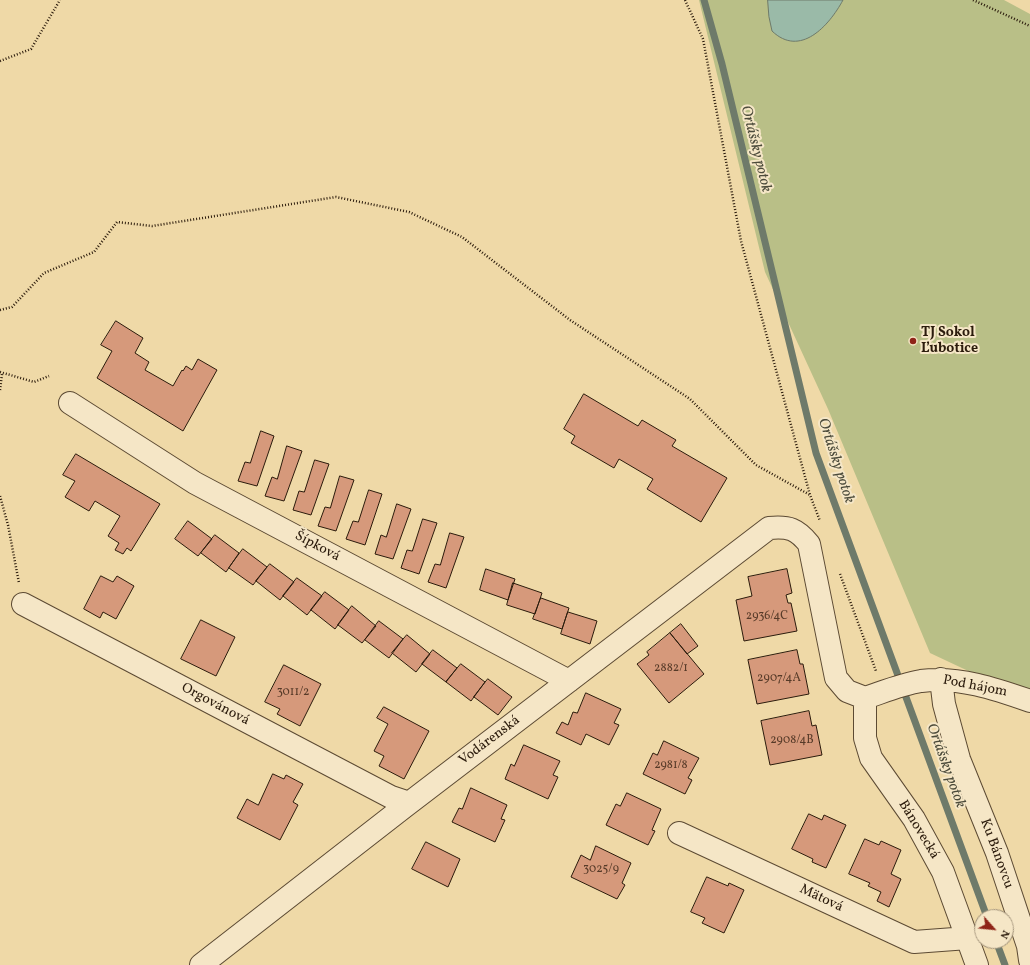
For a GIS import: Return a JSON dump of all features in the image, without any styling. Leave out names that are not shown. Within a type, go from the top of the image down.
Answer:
[{"type":"street","name":"Šípková","points":[[70,404],[195,483],[569,681]]},
{"type":"street","name":"Vodárenská","points":[[201,965],[243,930],[770,528],[784,527],[800,533],[809,544],[836,678],[847,691],[874,695]]},
{"type":"street","name":"Orgovánová","points":[[23,604],[391,797],[409,803]]},
{"type":"street","points":[[874,695],[931,680]]},
{"type":"street","name":"Pod hájom","points":[[931,680],[991,688],[1030,700]]},
{"type":"street","name":"Ku Bánovcu","points":[[931,680],[944,704],[959,759],[997,853],[1028,946],[1030,960]]},
{"type":"street","name":"Bánovecká","points":[[874,695],[865,738],[871,758],[914,819],[943,872],[977,965]]},
{"type":"street","name":"Mätová","points":[[679,833],[914,942],[968,938]]},
{"type":"path","points":[[0,60],[31,49],[60,0]]},
{"type":"path","points":[[685,0],[703,39],[741,240],[810,495],[821,524]]},
{"type":"path","points":[[973,0],[1030,26]]},
{"type":"path","points":[[0,310],[12,307],[44,273],[94,252],[117,222],[152,226],[336,197],[409,212],[462,237],[570,320],[690,399],[756,465],[810,495]]},
{"type":"path","points":[[0,390],[1,373],[34,382],[49,376]]},
{"type":"path","points":[[0,496],[8,525],[23,604]]},
{"type":"path","points":[[837,568],[874,695]]},
{"type":"green space","name":"TJ Sokol Ľubotice","points":[[699,0],[1004,0],[1030,14],[1030,700],[930,653],[828,409],[765,272]]},
{"type":"shaded area","points":[[768,0],[843,0],[830,20],[822,28],[803,40],[793,41],[783,38],[772,31]]},
{"type":"building","points":[[116,321],[143,338],[135,353],[149,362],[145,370],[173,386],[182,370],[183,371],[186,366],[192,370],[198,359],[217,370],[183,431],[97,378],[112,351],[101,345]]},
{"type":"building","points":[[584,394],[638,426],[642,420],[676,440],[672,446],[727,478],[701,522],[647,489],[653,479],[619,459],[614,468],[571,443],[575,436],[564,429]]},
{"type":"building","points":[[261,431],[274,436],[257,486],[238,481],[245,462],[250,463]]},
{"type":"building","points":[[287,446],[302,451],[284,501],[265,496],[272,477],[277,479]]},
{"type":"building","points":[[76,454],[160,504],[131,551],[127,548],[123,554],[115,550],[119,543],[108,536],[120,516],[95,501],[89,511],[65,497],[75,481],[63,475]]},
{"type":"building","points":[[315,460],[329,464],[311,515],[293,510],[299,491],[304,492]]},
{"type":"building","points":[[340,476],[354,480],[336,531],[318,526],[325,507],[330,508]]},
{"type":"building","points":[[369,490],[382,494],[365,545],[346,539],[353,521],[358,522]]},
{"type":"building","points":[[397,504],[411,509],[393,559],[375,554],[381,535],[386,537]]},
{"type":"building","points":[[423,519],[437,523],[419,574],[401,568],[407,550],[412,551]]},
{"type":"building","points":[[188,521],[212,539],[198,556],[175,539]]},
{"type":"building","points":[[450,533],[464,537],[446,588],[428,582],[435,564],[440,565]]},
{"type":"building","points":[[215,535],[239,553],[226,572],[201,553]]},
{"type":"building","points":[[243,549],[267,567],[253,585],[229,568]]},
{"type":"building","points":[[270,564],[294,582],[280,600],[256,581]]},
{"type":"building","points":[[486,569],[515,579],[508,600],[480,590]]},
{"type":"building","points":[[787,569],[792,593],[786,595],[788,603],[791,603],[797,631],[744,641],[736,600],[752,596],[748,577]]},
{"type":"building","points":[[101,576],[113,582],[117,576],[134,586],[116,619],[103,612],[100,618],[84,609]]},
{"type":"building","points":[[297,578],[322,596],[307,615],[283,596]]},
{"type":"building","points":[[513,583],[542,593],[535,614],[507,605]]},
{"type":"building","points":[[325,592],[349,610],[335,629],[311,610]]},
{"type":"building","points":[[541,598],[569,608],[562,629],[533,619]]},
{"type":"building","points":[[352,606],[376,626],[362,643],[338,625]]},
{"type":"building","points":[[568,612],[597,621],[590,644],[561,634]]},
{"type":"building","points":[[201,620],[235,637],[216,676],[181,659]]},
{"type":"building","points":[[379,621],[403,639],[389,658],[365,640]]},
{"type":"building","points":[[681,624],[698,646],[687,654],[670,633]]},
{"type":"building","points":[[670,633],[704,674],[669,703],[637,664],[649,655],[647,652]]},
{"type":"building","points":[[407,635],[430,654],[416,672],[392,653]]},
{"type":"building","points":[[433,650],[457,668],[446,682],[422,664]]},
{"type":"building","points":[[797,650],[800,664],[803,664],[809,694],[757,704],[748,660]]},
{"type":"building","points":[[461,664],[485,682],[471,701],[446,682]]},
{"type":"building","points":[[284,665],[321,684],[300,726],[277,714],[280,709],[265,702]]},
{"type":"building","points":[[488,679],[512,697],[498,715],[474,697]]},
{"type":"building","points":[[586,693],[621,709],[614,723],[619,725],[609,745],[586,734],[581,745],[556,733],[562,722],[568,725],[573,712],[577,713]]},
{"type":"building","points":[[384,707],[429,731],[404,779],[379,766],[384,756],[374,751],[388,724],[377,718]]},
{"type":"building","points":[[809,711],[812,726],[816,725],[822,755],[770,765],[761,721]]},
{"type":"building","points":[[664,741],[699,758],[688,778],[692,780],[685,794],[643,774],[653,753],[657,755]]},
{"type":"building","points":[[524,745],[560,761],[553,775],[558,777],[548,799],[505,779],[511,764],[514,766]]},
{"type":"building","points":[[273,774],[284,779],[286,775],[303,784],[293,802],[298,805],[280,840],[237,818],[247,799],[258,805]]},
{"type":"building","points":[[471,788],[507,805],[501,819],[505,820],[495,842],[452,822],[459,808],[462,809]]},
{"type":"building","points":[[627,793],[661,809],[652,830],[655,831],[648,845],[606,825],[616,804],[620,806]]},
{"type":"building","points":[[809,814],[822,820],[824,815],[846,825],[826,868],[812,862],[813,859],[792,849]]},
{"type":"building","points":[[865,839],[879,845],[881,841],[901,850],[891,874],[901,879],[889,907],[877,901],[881,892],[868,886],[870,883],[849,874]]},
{"type":"building","points":[[426,842],[460,859],[448,887],[412,869]]},
{"type":"building","points":[[596,846],[631,863],[622,883],[625,885],[617,899],[571,877],[581,855],[590,860]]},
{"type":"building","points":[[707,877],[728,886],[729,883],[744,890],[724,933],[702,923],[705,918],[691,912]]},
{"type":"waterway","name":"Ortášsky potok","points":[[704,0],[722,64],[816,453],[984,909]]},
{"type":"waterway","name":"Ortášsky potok","points":[[999,949],[1005,965]]},
{"type":"place","name":"TJ Sokol Ľubotice","points":[[913,341]]}]
